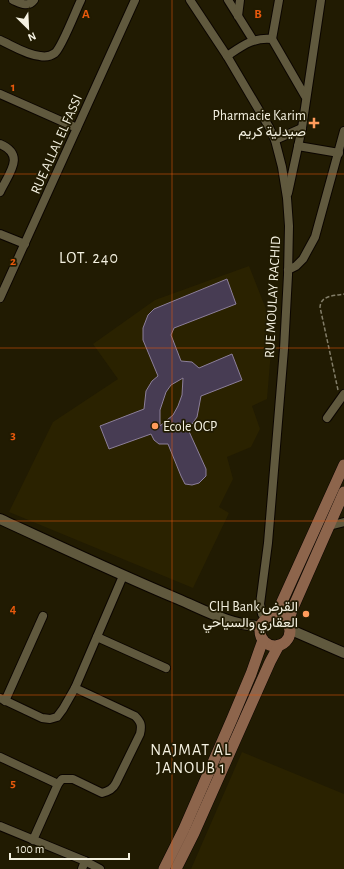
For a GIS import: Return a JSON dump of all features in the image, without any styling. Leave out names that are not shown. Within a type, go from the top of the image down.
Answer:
[{"type":"main road","points":[[279,645],[270,645],[263,640],[260,633],[268,620],[344,465]]},
{"type":"main road","points":[[176,869],[194,833],[270,662],[279,645],[287,640],[292,610],[344,492]]},
{"type":"main road","points":[[268,620],[281,616],[290,626]]},
{"type":"main road","points":[[164,869],[184,829],[232,719],[251,674],[263,640]]},
{"type":"street","points":[[13,0],[20,4],[27,5],[32,3],[34,0]]},
{"type":"street","points":[[0,40],[34,55],[42,57],[55,54],[81,0]]},
{"type":"street","name":"RUE MOULAY RACHID","points":[[190,0],[254,100],[275,140],[282,167],[287,198],[289,226],[284,349],[268,543],[260,604],[262,614],[268,620]]},
{"type":"street","points":[[228,0],[253,40]]},
{"type":"street","points":[[238,16],[240,0]]},
{"type":"street","points":[[279,0],[272,39],[305,96]]},
{"type":"street","points":[[287,198],[302,128],[305,96],[321,0]]},
{"type":"street","name":"RUE ALLAL EL FASSI","points":[[0,298],[77,128],[132,1]]},
{"type":"street","points":[[227,56],[253,40],[263,38],[272,39]]},
{"type":"street","points":[[0,94],[77,128]]},
{"type":"street","points":[[275,140],[302,128]]},
{"type":"street","points":[[288,270],[303,260],[314,237],[344,131]]},
{"type":"street","points":[[0,144],[11,150],[15,159],[0,192]]},
{"type":"street","points":[[298,146],[339,153]]},
{"type":"street","points":[[0,234],[25,244]]},
{"type":"street","points":[[327,418],[342,397]]},
{"type":"street","points":[[0,519],[123,576],[228,620],[250,626],[268,620]]},
{"type":"street","points":[[329,526],[344,522]]},
{"type":"street","points":[[43,616],[3,700],[38,716],[50,719],[57,717],[75,688],[123,576]]},
{"type":"street","points":[[290,626],[344,653]]},
{"type":"street","points":[[97,637],[166,668]]},
{"type":"street","points":[[33,840],[58,784],[62,779],[73,779],[102,793],[114,788],[140,734],[142,726],[141,721],[135,716],[75,688]]},
{"type":"street","points":[[0,757],[58,784]]},
{"type":"street","points":[[0,826],[85,861],[100,869]]},
{"type":"street","points":[[82,869],[85,861]]},
{"type":"path","points":[[342,397],[320,302],[323,299],[344,294]]},
{"type":"shaded area","name":"Ecole OCP","points":[[249,266],[273,327],[267,399],[252,406],[260,429],[251,447],[227,457],[233,479],[219,507],[229,513],[193,588],[9,512],[53,422],[118,379],[93,344],[155,300]]},
{"type":"shaded area","points":[[242,752],[344,794],[344,869],[191,869]]},
{"type":"building","points":[[227,279],[236,304],[174,328],[171,335],[181,361],[192,362],[199,368],[232,354],[242,380],[201,396],[197,417],[192,424],[187,427],[206,469],[206,476],[199,483],[192,485],[185,484],[168,444],[159,444],[154,440],[151,434],[109,449],[100,426],[144,409],[146,391],[152,381],[158,376],[143,340],[143,328],[148,315],[154,309]],"holes":[[[183,378],[182,395],[173,415],[160,426],[160,410],[166,392],[171,385]]]},
{"type":"place","name":"Pharmacie Karim صيدلية كريم","points":[[314,123]]},
{"type":"place","name":"Ecole OCP","points":[[155,426]]},
{"type":"place","name":"CIH Bank القرض العقاري والسياحي","points":[[306,614]]},
{"type":"district","name":"LOT. 240","points":[[89,257]]},
{"type":"district","name":"NAJMAT AL JANOUB 1","points":[[191,758]]}]
